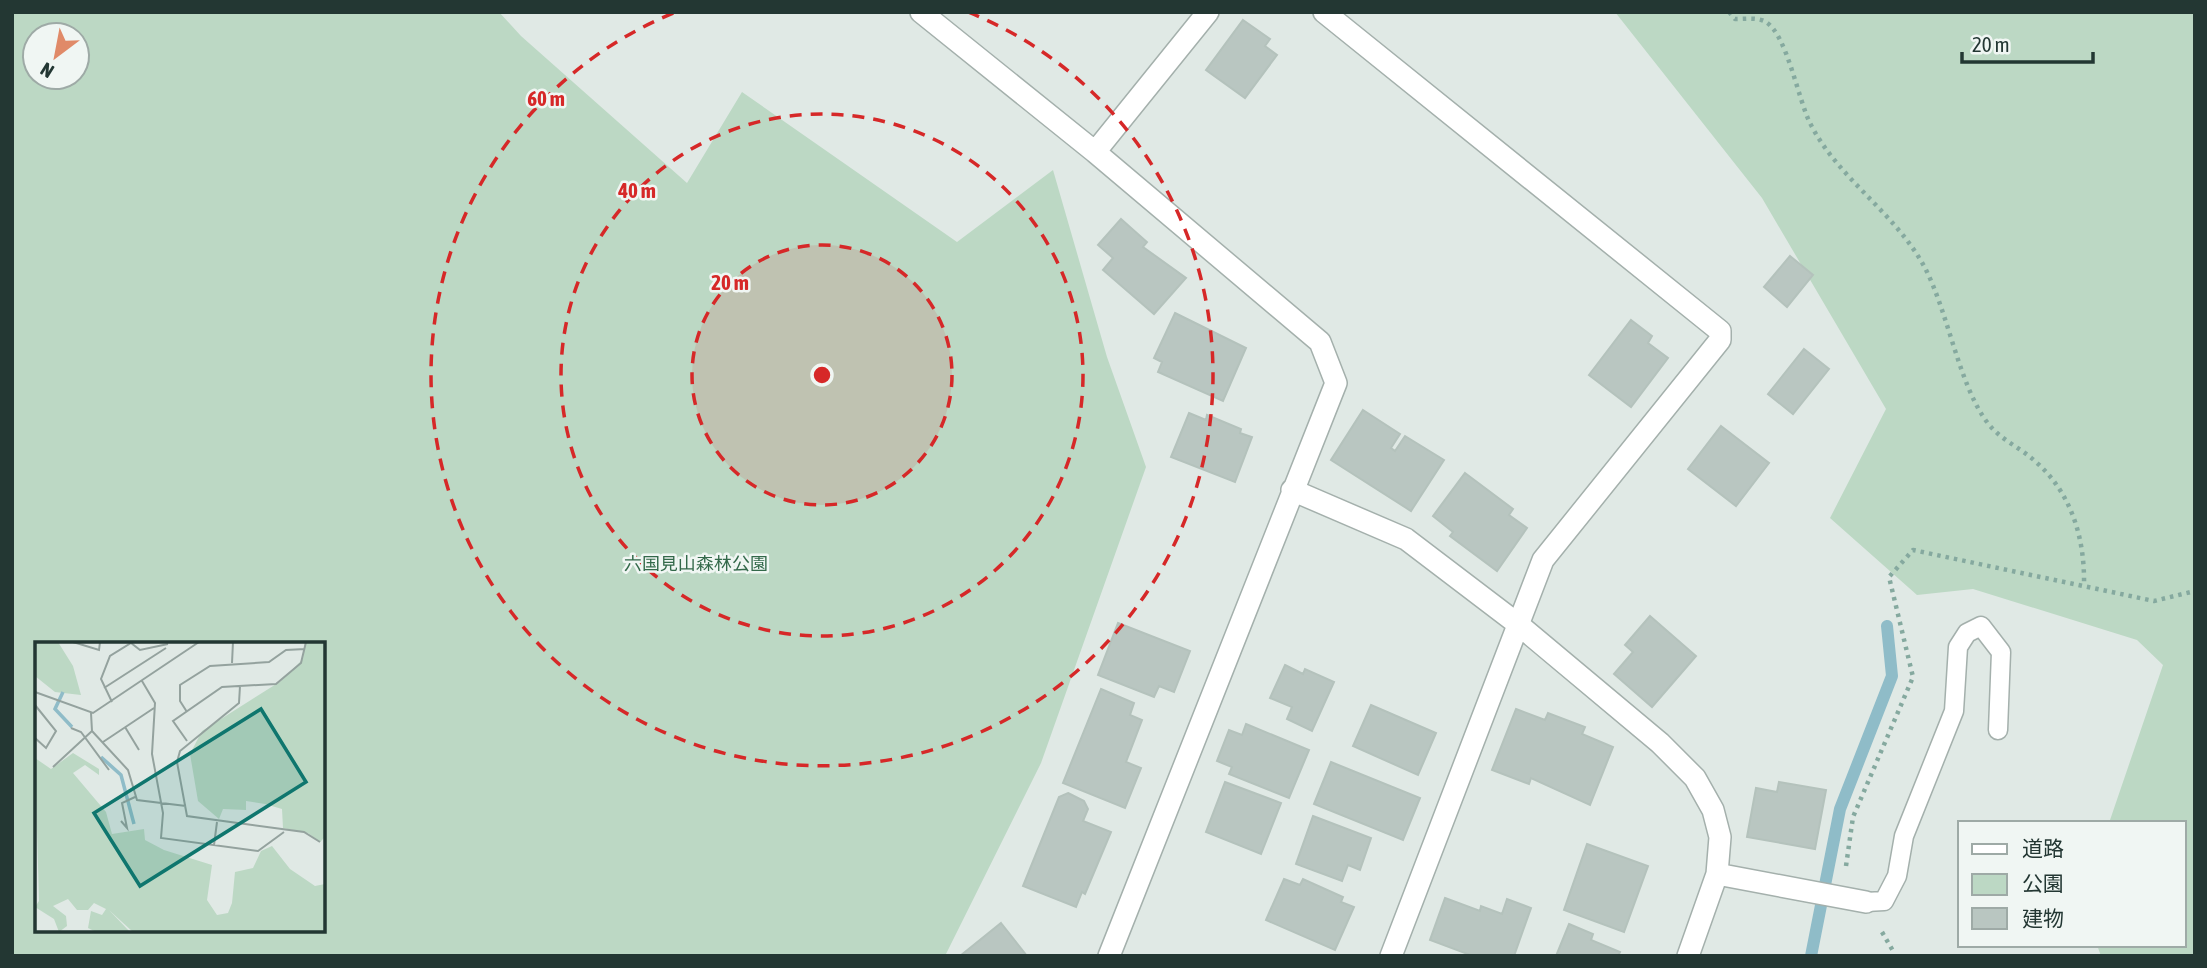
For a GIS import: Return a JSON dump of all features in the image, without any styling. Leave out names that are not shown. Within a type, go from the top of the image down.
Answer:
[{"type":"street","points":[[921,12],[1095,152],[1320,342],[1336,383],[1109,956]]},
{"type":"street","points":[[1095,152],[1208,12]]},
{"type":"street","points":[[1324,12],[1720,331],[1720,340],[1543,560],[1391,956]]},
{"type":"street","points":[[1292,490],[1406,540],[1518,625],[1660,744],[1695,778],[1713,810],[1720,837],[1717,874],[1688,956]]},
{"type":"street","points":[[1717,874],[1866,902]]},
{"type":"lane","points":[[1866,902],[1884,901],[1897,876],[1904,836],[1954,711],[1958,647],[1967,633],[1981,626],[2001,652],[1998,730]]},
{"type":"path","points":[[1729,12],[1735,19],[1765,21],[1775,31],[1797,92],[1824,149],[1880,209],[1925,268],[1978,408],[2004,440],[2036,461],[2063,495],[2077,521],[2083,542],[2084,586]]},
{"type":"green space","name":"六国見山森林公園","points":[[12,12],[499,12],[521,36],[687,183],[742,92],[957,242],[1053,170],[1107,357],[1146,467],[1041,763],[945,956],[12,956]]},
{"type":"green space","points":[[1615,12],[2195,12],[2195,956],[2101,956],[2098,947],[2186,947],[2186,821],[2110,821],[2163,665],[2137,640],[1973,589],[1917,595],[1830,518],[1886,409],[1762,198]]},
{"type":"building","points":[[1243,20],[1270,39],[1265,46],[1277,55],[1245,98],[1206,70]]},
{"type":"building","points":[[1121,219],[1147,242],[1143,247],[1186,278],[1154,314],[1103,270],[1113,258],[1098,245]]},
{"type":"building","points":[[1790,256],[1813,275],[1787,307],[1764,287]]},
{"type":"building","points":[[1175,313],[1246,348],[1223,401],[1158,372],[1162,362],[1154,358]]},
{"type":"building","points":[[1631,320],[1652,336],[1648,343],[1668,358],[1631,407],[1589,375]]},
{"type":"building","points":[[1804,349],[1829,369],[1793,414],[1768,394]]},
{"type":"building","points":[[1363,410],[1400,434],[1391,448],[1395,451],[1405,436],[1444,460],[1411,511],[1331,460]]},
{"type":"building","points":[[1189,413],[1206,420],[1207,415],[1241,429],[1240,433],[1252,437],[1235,482],[1171,457]]},
{"type":"building","points":[[1721,426],[1769,463],[1736,506],[1688,469]]},
{"type":"building","points":[[1465,473],[1513,509],[1509,515],[1527,528],[1497,571],[1450,536],[1453,532],[1433,516]]},
{"type":"building","points":[[1650,616],[1696,656],[1652,707],[1614,674],[1633,652],[1625,645]]},
{"type":"building","points":[[1118,623],[1190,651],[1174,692],[1159,686],[1154,697],[1098,675]]},
{"type":"building","points":[[1285,665],[1303,674],[1305,669],[1334,682],[1312,731],[1287,719],[1292,707],[1270,698]]},
{"type":"building","points":[[1101,689],[1134,703],[1130,715],[1142,720],[1126,762],[1141,768],[1125,808],[1063,783]]},
{"type":"building","points":[[1371,705],[1436,733],[1418,775],[1353,746]]},
{"type":"building","points":[[1516,709],[1545,720],[1548,713],[1585,727],[1582,734],[1613,747],[1590,805],[1531,778],[1529,784],[1492,770]]},
{"type":"building","points":[[1246,724],[1309,750],[1289,798],[1229,774],[1232,767],[1217,761],[1229,730],[1242,735]]},
{"type":"building","points":[[1331,762],[1420,798],[1403,840],[1314,804]]},
{"type":"building","points":[[1225,782],[1281,803],[1261,854],[1206,832]]},
{"type":"building","points":[[1779,782],[1826,790],[1815,849],[1747,837],[1756,788],[1777,792]]},
{"type":"building","points":[[1068,793],[1084,801],[1088,809],[1083,821],[1111,832],[1085,894],[1082,892],[1076,907],[1023,886],[1059,797]]},
{"type":"building","points":[[1313,816],[1371,838],[1360,870],[1348,865],[1342,881],[1296,864]]},
{"type":"building","points":[[1587,844],[1648,866],[1624,932],[1564,910]]},
{"type":"building","points":[[1284,879],[1300,885],[1303,879],[1343,897],[1341,902],[1354,907],[1335,950],[1266,920]]},
{"type":"building","points":[[1445,898],[1480,911],[1481,906],[1502,914],[1507,899],[1531,908],[1514,956],[1473,956],[1430,940]]},
{"type":"building","points":[[1001,923],[1027,956],[960,956]]},
{"type":"building","points":[[1569,924],[1593,934],[1591,940],[1620,952],[1618,956],[1556,956]]},
{"type":"waterway","points":[[1811,956],[1840,809],[1892,676],[1887,626]]}]
